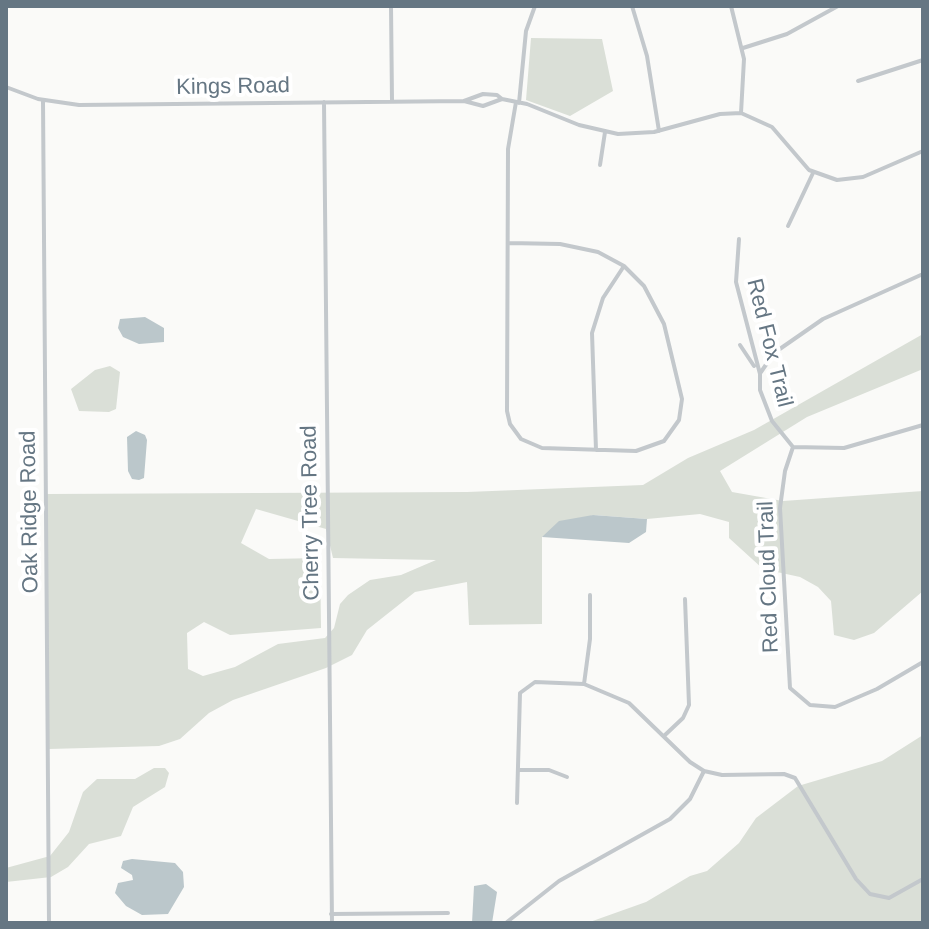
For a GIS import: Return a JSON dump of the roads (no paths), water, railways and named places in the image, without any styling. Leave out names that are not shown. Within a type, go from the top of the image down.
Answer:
[{"type":"street","points":[[391,6],[392,101]]},
{"type":"street","points":[[509,243],[574,246],[598,252],[624,266],[644,286],[660,314],[681,394],[681,410],[673,430],[651,448],[596,450],[535,447],[521,439],[510,424],[507,382],[509,145],[518,102],[526,31],[535,6]]},
{"type":"street","points":[[632,6],[647,56],[659,131]]},
{"type":"street","points":[[731,6],[743,48],[745,71],[741,113]]},
{"type":"street","points":[[743,48],[787,34],[838,6]]},
{"type":"street","points":[[858,81],[923,60]]},
{"type":"street","name":"Kings Road","points":[[6,87],[43,100],[79,105],[464,101],[483,106]]},
{"type":"street","points":[[502,99],[483,106],[483,94],[497,95],[605,132],[659,131],[720,114],[741,113],[772,127],[798,161],[813,173],[828,178],[855,179],[923,151]]},
{"type":"street","name":"Kings Road","points":[[464,101],[483,94]]},
{"type":"street","name":"Oak Ridge Road","points":[[43,100],[49,923]]},
{"type":"street","name":"Cherry Tree Road","points":[[324,102],[332,923]]},
{"type":"street","points":[[600,165],[605,132]]},
{"type":"street","points":[[788,226],[813,173]]},
{"type":"street","name":"Red Fox Trail","points":[[739,239],[736,282],[760,374],[760,390],[772,421],[793,447]]},
{"type":"street","points":[[596,450],[592,333],[603,298],[624,266]]},
{"type":"street","points":[[740,345],[760,374],[774,353],[823,319],[923,274]]},
{"type":"street","points":[[793,447],[844,448],[923,425]]},
{"type":"street","name":"Red Cloud Trail","points":[[793,447],[782,483],[780,508],[790,688],[798,699],[810,705],[835,707],[864,696],[923,662]]},
{"type":"street","points":[[584,684],[590,639],[590,595]]},
{"type":"street","points":[[665,735],[683,718],[689,705],[685,599]]},
{"type":"street","points":[[517,803],[518,702],[522,690],[535,682],[584,684],[629,703],[690,762],[704,771],[722,775],[784,774],[795,778],[856,879],[870,894],[889,898],[923,879]]},
{"type":"street","points":[[518,770],[555,770],[567,777]]},
{"type":"street","points":[[507,922],[559,881],[676,815],[690,799],[704,771]]},
{"type":"street","points":[[331,914],[448,913]]}]
